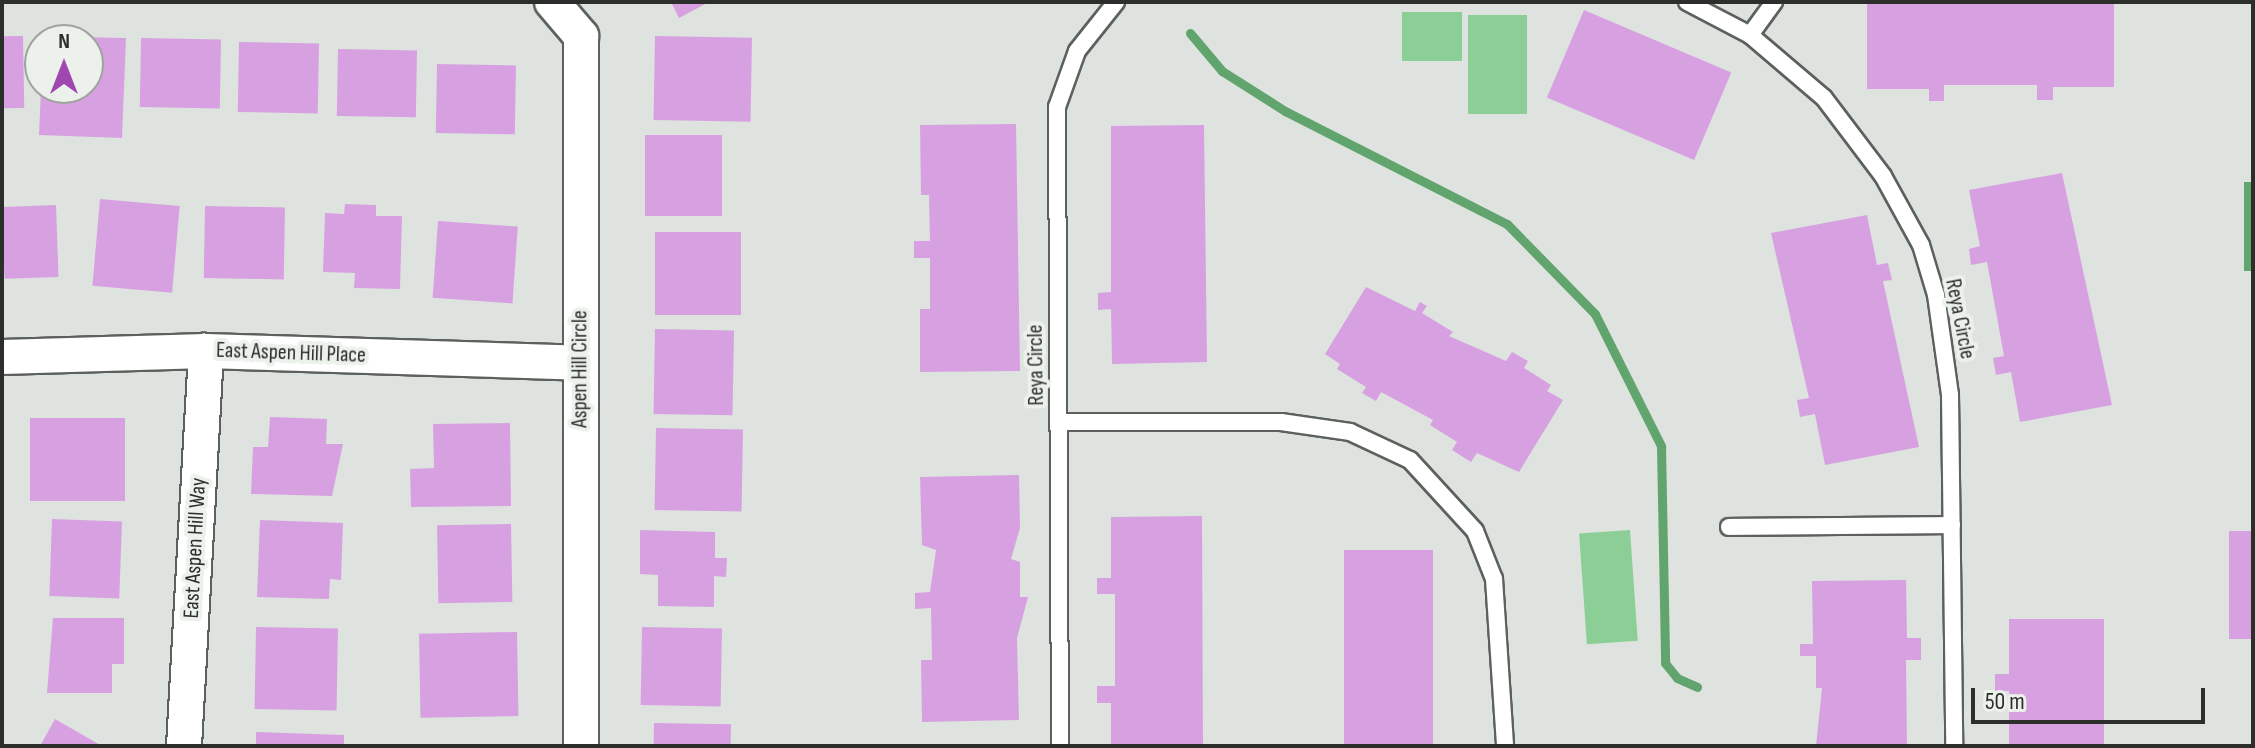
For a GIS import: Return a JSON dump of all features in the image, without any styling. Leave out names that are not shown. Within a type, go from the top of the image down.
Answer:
[{"type":"street","name":"Aspen Hill Circle","points":[[552,2],[581,36],[581,746]]},
{"type":"street","name":"East Aspen Hill Place","points":[[2,357],[206,351],[580,363]]},
{"type":"street","name":"East Aspen Hill Way","points":[[184,746],[206,351]]},
{"type":"lane","name":"Reya Circle","points":[[1060,746],[1057,107],[1077,51],[1116,2]]},
{"type":"lane","name":"Reya Circle","points":[[1687,2],[1750,35],[1848,126],[1921,245],[1936,295],[1950,395],[1954,746]]},
{"type":"lane","points":[[1750,35],[1774,2]]},
{"type":"lane","points":[[1058,422],[1281,422],[1350,432],[1410,460],[1468,521],[1494,579],[1505,746]]},
{"type":"lane","points":[[1729,527],[1952,525]]},
{"type":"shaded area","points":[[1402,12],[1462,12],[1462,61],[1402,61]]},
{"type":"shaded area","points":[[1468,15],[1527,15],[1527,114],[1468,114]]},
{"type":"shaded area","points":[[2244,182],[2253,182],[2253,271],[2244,271]]},
{"type":"shaded area","points":[[1630,530],[1638,641],[1587,644],[1579,534]]},
{"type":"building","points":[[671,2],[709,2],[679,18]]},
{"type":"building","points":[[1867,2],[2114,2],[2114,87],[2053,87],[2053,100],[2037,100],[2037,85],[1944,85],[1944,101],[1929,101],[1929,89],[1867,89]]},
{"type":"building","points":[[1584,10],[1731,73],[1694,160],[1547,97]]},
{"type":"building","points":[[2,36],[23,36],[24,108],[3,108]]},
{"type":"building","points":[[655,36],[752,38],[751,122],[654,120]]},
{"type":"building","points":[[104,38],[126,38],[122,138],[39,135],[40,104],[104,104]]},
{"type":"building","points":[[141,38],[221,39],[220,108],[140,107]]},
{"type":"building","points":[[239,42],[319,43],[318,113],[238,112]]},
{"type":"building","points":[[338,49],[417,50],[416,117],[337,116]]},
{"type":"building","points":[[437,64],[516,65],[515,134],[436,133]]},
{"type":"building","points":[[1016,124],[1020,371],[920,372],[920,309],[930,309],[930,258],[914,258],[914,241],[930,241],[929,195],[921,195],[920,125]]},
{"type":"building","points":[[1204,125],[1207,362],[1112,364],[1111,309],[1098,310],[1098,293],[1111,292],[1111,126]]},
{"type":"building","points":[[645,135],[722,135],[722,216],[645,216]]},
{"type":"building","points":[[2062,173],[2112,405],[2020,422],[2011,372],[1996,375],[1993,358],[2004,356],[1987,262],[1971,265],[1969,249],[1980,246],[1969,190]]},
{"type":"building","points":[[100,199],[180,206],[172,293],[92,286]]},
{"type":"building","points":[[345,204],[376,205],[376,216],[402,216],[400,289],[354,288],[355,273],[323,272],[325,213],[344,214]]},
{"type":"building","points":[[56,205],[59,277],[5,279],[2,207]]},
{"type":"building","points":[[205,206],[285,207],[284,279],[204,278]]},
{"type":"building","points":[[1867,215],[1877,265],[1888,263],[1892,280],[1883,281],[1919,447],[1825,465],[1815,414],[1800,417],[1797,400],[1809,398],[1771,233]]},
{"type":"building","points":[[438,221],[518,227],[512,303],[433,298]]},
{"type":"building","points":[[655,232],[741,232],[741,315],[655,315]]},
{"type":"building","points":[[1366,287],[1415,311],[1420,302],[1427,306],[1422,313],[1453,332],[1449,336],[1506,361],[1512,352],[1528,361],[1524,368],[1551,385],[1547,391],[1563,400],[1519,472],[1477,453],[1471,462],[1452,450],[1457,442],[1430,425],[1433,420],[1381,392],[1376,401],[1362,393],[1366,387],[1337,369],[1340,364],[1325,354]]},
{"type":"building","points":[[655,329],[734,330],[733,415],[654,414]]},
{"type":"building","points":[[270,417],[327,419],[326,444],[343,444],[332,496],[251,494],[253,447],[268,447]]},
{"type":"building","points":[[30,418],[125,418],[125,501],[30,501]]},
{"type":"building","points":[[510,423],[511,506],[411,507],[410,469],[434,468],[433,424]]},
{"type":"building","points":[[656,428],[743,430],[742,512],[655,510]]},
{"type":"building","points":[[1019,475],[1020,528],[1011,559],[1020,562],[1020,597],[1028,597],[1017,638],[1019,720],[922,722],[921,660],[932,660],[931,608],[915,609],[915,593],[930,592],[936,550],[922,545],[920,477]]},
{"type":"building","points":[[1202,516],[1203,746],[1111,746],[1111,703],[1097,703],[1097,686],[1115,686],[1115,594],[1097,594],[1097,578],[1111,578],[1111,517]]},
{"type":"building","points":[[52,519],[122,521],[119,598],[49,596]]},
{"type":"building","points":[[260,520],[343,523],[341,580],[330,579],[329,599],[257,597]]},
{"type":"building","points":[[511,524],[512,602],[438,603],[437,525]]},
{"type":"building","points":[[640,530],[715,532],[715,558],[727,558],[726,577],[714,576],[714,607],[658,606],[658,575],[640,574]]},
{"type":"building","points":[[2229,531],[2253,531],[2253,639],[2229,639]]},
{"type":"building","points":[[1344,550],[1433,550],[1433,746],[1344,746]]},
{"type":"building","points":[[1906,580],[1907,638],[1921,638],[1921,660],[1906,660],[1907,746],[1816,746],[1822,688],[1816,688],[1816,656],[1800,656],[1800,644],[1813,644],[1812,581]]},
{"type":"building","points":[[53,618],[124,618],[124,664],[112,664],[112,693],[47,693]]},
{"type":"building","points":[[2009,619],[2104,619],[2104,746],[2009,746],[2009,691],[1995,691],[1995,674],[2009,674]]},
{"type":"building","points":[[256,627],[338,628],[337,710],[255,709]]},
{"type":"building","points":[[642,627],[722,628],[721,706],[641,705]]},
{"type":"building","points":[[517,632],[518,716],[420,718],[419,634]]},
{"type":"building","points":[[55,719],[102,746],[40,746]]},
{"type":"building","points":[[654,723],[731,724],[731,746],[654,746]]},
{"type":"building","points":[[256,732],[344,735],[344,746],[256,746]]},
{"type":"waterway","points":[[1190,33],[1222,71],[1285,111],[1507,224],[1595,314],[1661,446],[1665,663],[1677,678],[1697,687]]}]
